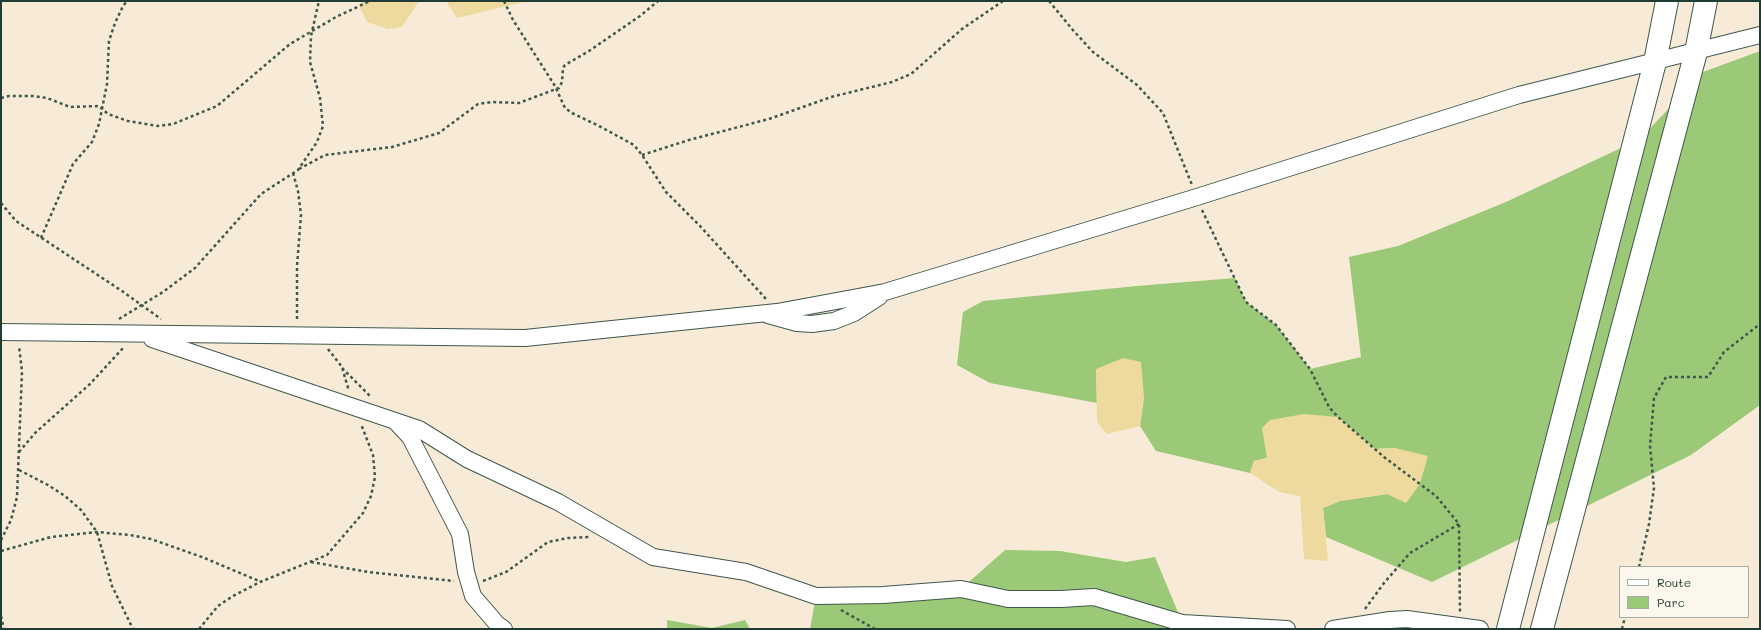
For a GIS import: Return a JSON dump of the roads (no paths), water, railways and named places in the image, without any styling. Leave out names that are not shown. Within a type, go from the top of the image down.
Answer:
[{"type":"highway","points":[[1508,629],[1655,62],[1667,1]]},
{"type":"highway","points":[[1542,629],[1696,52],[1706,1]]},
{"type":"street","points":[[8,332],[525,338],[770,312],[797,323],[812,324],[834,321],[854,313],[885,292],[1197,197],[1519,95],[1760,35]]},
{"type":"street","points":[[136,334],[419,429],[467,459],[558,502],[653,557],[746,572],[816,596],[883,595],[961,589],[1008,599],[1061,599],[1094,597],[1182,622],[1287,629]]},
{"type":"street","points":[[395,422],[410,436],[460,534],[466,572],[473,596],[497,624],[504,629]]},
{"type":"street","points":[[1333,629],[1390,620],[1407,619],[1480,629]]}]
